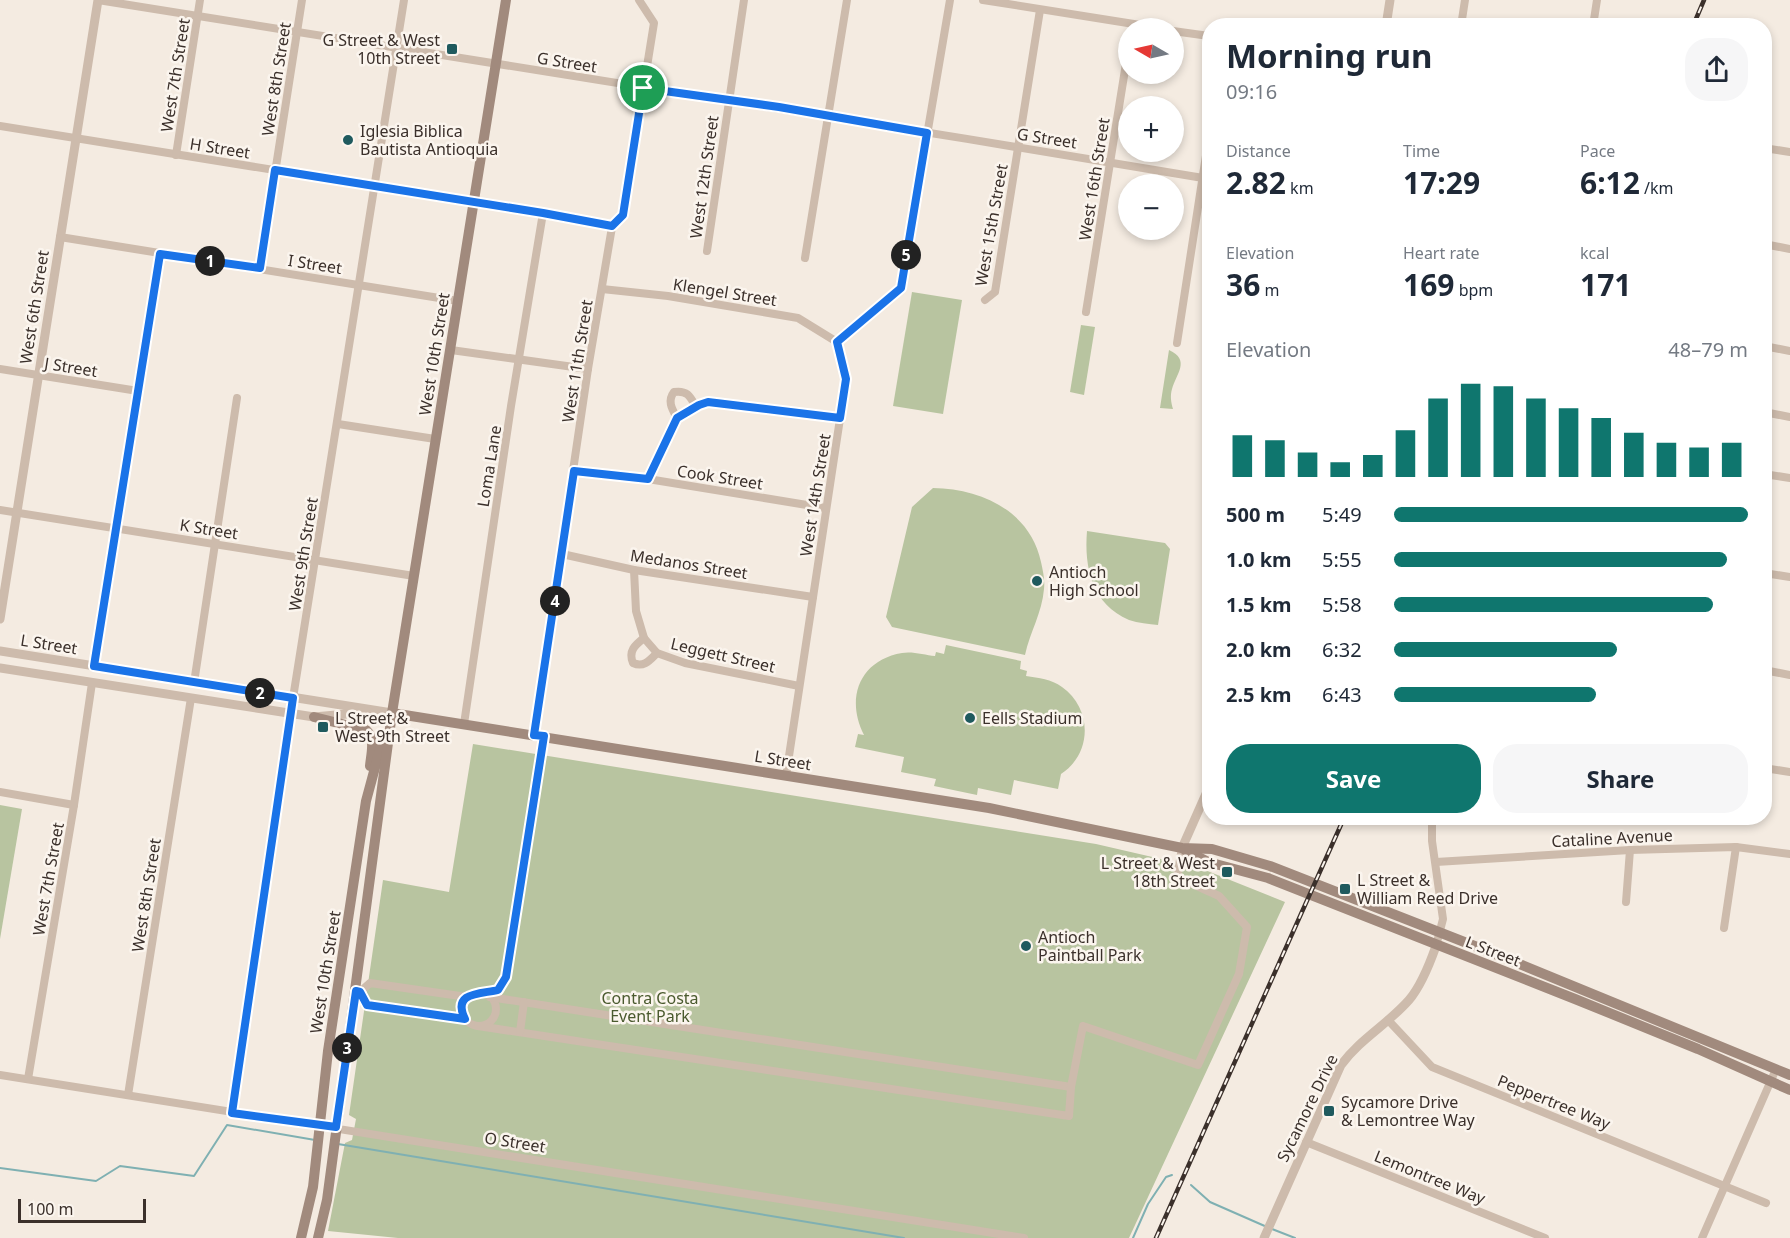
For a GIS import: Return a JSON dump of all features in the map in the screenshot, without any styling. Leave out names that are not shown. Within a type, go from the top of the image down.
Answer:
[{"type":"main road","name":"West 10th Street","points":[[318,1238],[327,1200],[336,1127],[358,992],[392,713],[506,0]]},
{"type":"main road","name":"West 10th Street","points":[[301,1238],[313,1187],[338,989],[366,801],[392,713]]},
{"type":"main road","name":"L Street","points":[[392,713],[989,808],[1182,848],[1212,849],[1270,866],[1790,1075]]},
{"type":"main road","points":[[314,717],[366,730],[371,734],[373,744],[366,801]]},
{"type":"main road","name":"L Street","points":[[1182,848],[1208,862],[1268,878],[1436,946],[1586,1003],[1790,1090]]},
{"type":"street","name":"G Street","points":[[98,0],[643,88],[729,99],[1202,178]]},
{"type":"street","name":"West 6th Street","points":[[0,620],[98,0]]},
{"type":"street","name":"West 7th Street","points":[[176,155],[200,0]]},
{"type":"street","name":"West 8th Street","points":[[260,268],[302,0]]},
{"type":"street","name":"West 9th Street","points":[[232,1113],[293,698],[404,0]]},
{"type":"street","name":"West 11th Street","points":[[487,995],[498,990],[506,977],[588,369],[612,226],[623,215],[654,23],[639,0]]},
{"type":"street","name":"West 12th Street","points":[[707,251],[744,0]]},
{"type":"street","points":[[805,258],[847,0]]},
{"type":"street","points":[[837,342],[901,288],[950,0]]},
{"type":"street","points":[[983,0],[1118,24]]},
{"type":"street","points":[[1387,18],[1390,0]]},
{"type":"street","points":[[1462,18],[1465,0]]},
{"type":"street","points":[[1594,18],[1597,0]]},
{"type":"street","name":"West 15th Street","points":[[985,300],[995,292],[1040,10]]},
{"type":"street","points":[[1184,33],[1202,35]]},
{"type":"street","name":"West 16th Street","points":[[1086,312],[1123,84]]},
{"type":"street","name":"H Street","points":[[0,126],[612,226]]},
{"type":"street","points":[[1772,149],[1790,152]]},
{"type":"street","points":[[1177,343],[1202,202]]},
{"type":"street","name":"Loma Lane","points":[[464,724],[543,213]]},
{"type":"street","name":"I Street","points":[[60,237],[458,301]]},
{"type":"street","points":[[1772,246],[1790,249]]},
{"type":"street","points":[[94,666],[160,254]]},
{"type":"street","name":"Klengel Street","points":[[602,289],[668,296],[798,318],[837,342]]},
{"type":"street","name":"West 14th Street","points":[[786,776],[846,379],[837,342]]},
{"type":"street","points":[[1772,348],[1790,351]]},
{"type":"street","points":[[451,350],[588,369]]},
{"type":"street","name":"J Street","points":[[0,369],[138,391]]},
{"type":"street","points":[[677,418],[670,404],[670,396],[674,392],[682,391],[689,395],[696,406]]},
{"type":"street","points":[[194,683],[237,398]]},
{"type":"street","points":[[648,479],[677,418],[696,406],[708,402],[840,418]]},
{"type":"street","points":[[1772,414],[1790,417]]},
{"type":"street","points":[[338,424],[435,439]]},
{"type":"street","name":"Cook Street","points":[[574,471],[648,479],[825,508]]},
{"type":"street","points":[[1772,475],[1790,478]]},
{"type":"street","name":"K Street","points":[[0,510],[414,576]]},
{"type":"street","name":"Medanos Street","points":[[562,554],[634,570],[813,597]]},
{"type":"street","name":"Leggett Street","points":[[634,570],[636,611],[644,638],[657,653],[684,663],[799,686]]},
{"type":"street","points":[[1772,574],[1790,577]]},
{"type":"street","points":[[644,638],[632,650],[630,657],[633,663],[638,665],[648,662],[657,653]]},
{"type":"street","name":"L Street","points":[[0,651],[392,713]]},
{"type":"street","name":"L Street","points":[[0,668],[314,717],[377,711]]},
{"type":"street","points":[[1772,672],[1790,675]]},
{"type":"street","name":"West 7th Street","points":[[28,1079],[92,683]]},
{"type":"street","name":"West 8th Street","points":[[128,1095],[191,698]]},
{"type":"street","points":[[1772,769],[1790,772]]},
{"type":"street","points":[[0,792],[74,805]]},
{"type":"street","points":[[358,992],[367,1005],[465,1019],[478,1026],[1069,1116],[1071,1087],[1083,1026],[1198,1065],[1239,974],[1246,927],[1219,896],[1177,877],[1182,848],[1202,803]]},
{"type":"street","points":[[1432,825],[1432,841],[1443,919],[1436,946]]},
{"type":"street","points":[[1724,928],[1736,847]]},
{"type":"street","name":"Cataline Avenue","points":[[1436,862],[1630,850],[1736,847],[1790,854]]},
{"type":"street","points":[[1626,902],[1630,850]]},
{"type":"street","name":"Sycamore Drive","points":[[1263,1238],[1341,1065],[1360,1043],[1413,995],[1436,946]]},
{"type":"street","points":[[338,989],[358,992],[370,983],[467,997]]},
{"type":"street","points":[[465,1019],[462,1009],[467,997],[473,993],[636,1018],[658,1024],[1071,1087]]},
{"type":"street","points":[[478,1026],[489,1023],[495,1013],[496,1007],[487,995]]},
{"type":"street","points":[[520,1032],[524,1002]]},
{"type":"street","name":"Peppertree Way","points":[[1388,1020],[1432,1067],[1766,1203]]},
{"type":"street","points":[[1702,1238],[1776,1069]]},
{"type":"street","name":"O Street","points":[[0,1075],[1024,1238]]},
{"type":"street","name":"Lemontree Way","points":[[1306,1142],[1545,1238]]},
{"type":"green space","points":[[912,292],[962,300],[943,414],[893,406]]},
{"type":"green space","points":[[1081,325],[1095,327],[1084,395],[1070,392]]},
{"type":"green space","points":[[1169,350],[1176,354],[1181,363],[1171,392],[1173,409],[1160,408]]},
{"type":"green space","points":[[933,488],[969,493],[1001,506],[1015,516],[1035,544],[1041,562],[1044,589],[1041,606],[1025,655],[892,627],[886,617],[912,507]]},
{"type":"green space","points":[[1087,531],[1165,543],[1170,549],[1158,625],[1129,620],[1106,605],[1089,571]]},
{"type":"green space","name":"Eells Stadium","points":[[946,645],[1021,661],[1020,669],[1027,671],[1026,676],[1054,682],[1072,696],[1079,707],[1085,731],[1079,755],[1061,774],[1058,789],[1014,780],[1011,795],[978,788],[977,795],[934,786],[936,779],[901,772],[904,757],[855,747],[858,734],[864,735],[856,708],[860,683],[867,672],[888,657],[902,653],[935,656],[936,652],[944,654]]},
{"type":"green space","name":"Contra Costa Event Park","points":[[473,744],[1096,844],[1200,868],[1285,902],[1129,1238],[398,1238],[328,1231],[345,1143],[352,1140],[356,1119],[349,1115],[383,880],[449,892]]},
{"type":"green space","points":[[0,805],[22,809],[0,939]]},
{"type":"waterway","points":[[0,1168],[96,1181],[120,1166],[194,1176],[227,1125],[315,1140]]},
{"type":"waterway","points":[[338,1144],[904,1238]]},
{"type":"waterway","points":[[1133,1238],[1148,1204],[1166,1177],[1172,1175]]},
{"type":"waterway","points":[[1191,1185],[1210,1202],[1267,1227]]},
{"type":"waterway","points":[[1272,1229],[1295,1238]]},
{"type":"railway","points":[[1696,18],[1704,0]]},
{"type":"railway","points":[[1156,1238],[1341,825]]},
{"type":"place","name":"G Street & West 10th Street","points":[[452,49]]},
{"type":"place","name":"Iglesia Biblica Bautista Antioquia","points":[[348,140]]},
{"type":"place","name":"Antioch High School","points":[[1037,581]]},
{"type":"place","name":"Eells Stadium","points":[[970,718]]},
{"type":"place","name":"L Street & West 9th Street","points":[[323,727]]},
{"type":"place","name":"L Street & West 18th Street","points":[[1227,872]]},
{"type":"place","name":"L Street & William Reed Drive","points":[[1345,889]]},
{"type":"place","name":"Antioch Paintball Park","points":[[1026,946]]},
{"type":"place","name":"Sycamore Drive & Lemontree Way","points":[[1329,1111]]},
{"type":"route","points":[[643,88],[729,99],[927,133],[901,288],[837,342],[846,379],[840,418],[708,402],[677,418],[648,479],[574,471],[534,735],[544,736],[506,977],[498,990],[473,993],[465,999],[462,1014],[465,1019],[367,1005],[360,992],[356,991],[336,1127],[232,1113],[293,698],[94,666],[160,254],[260,268],[275,170],[612,226],[623,215],[643,88]]}]
